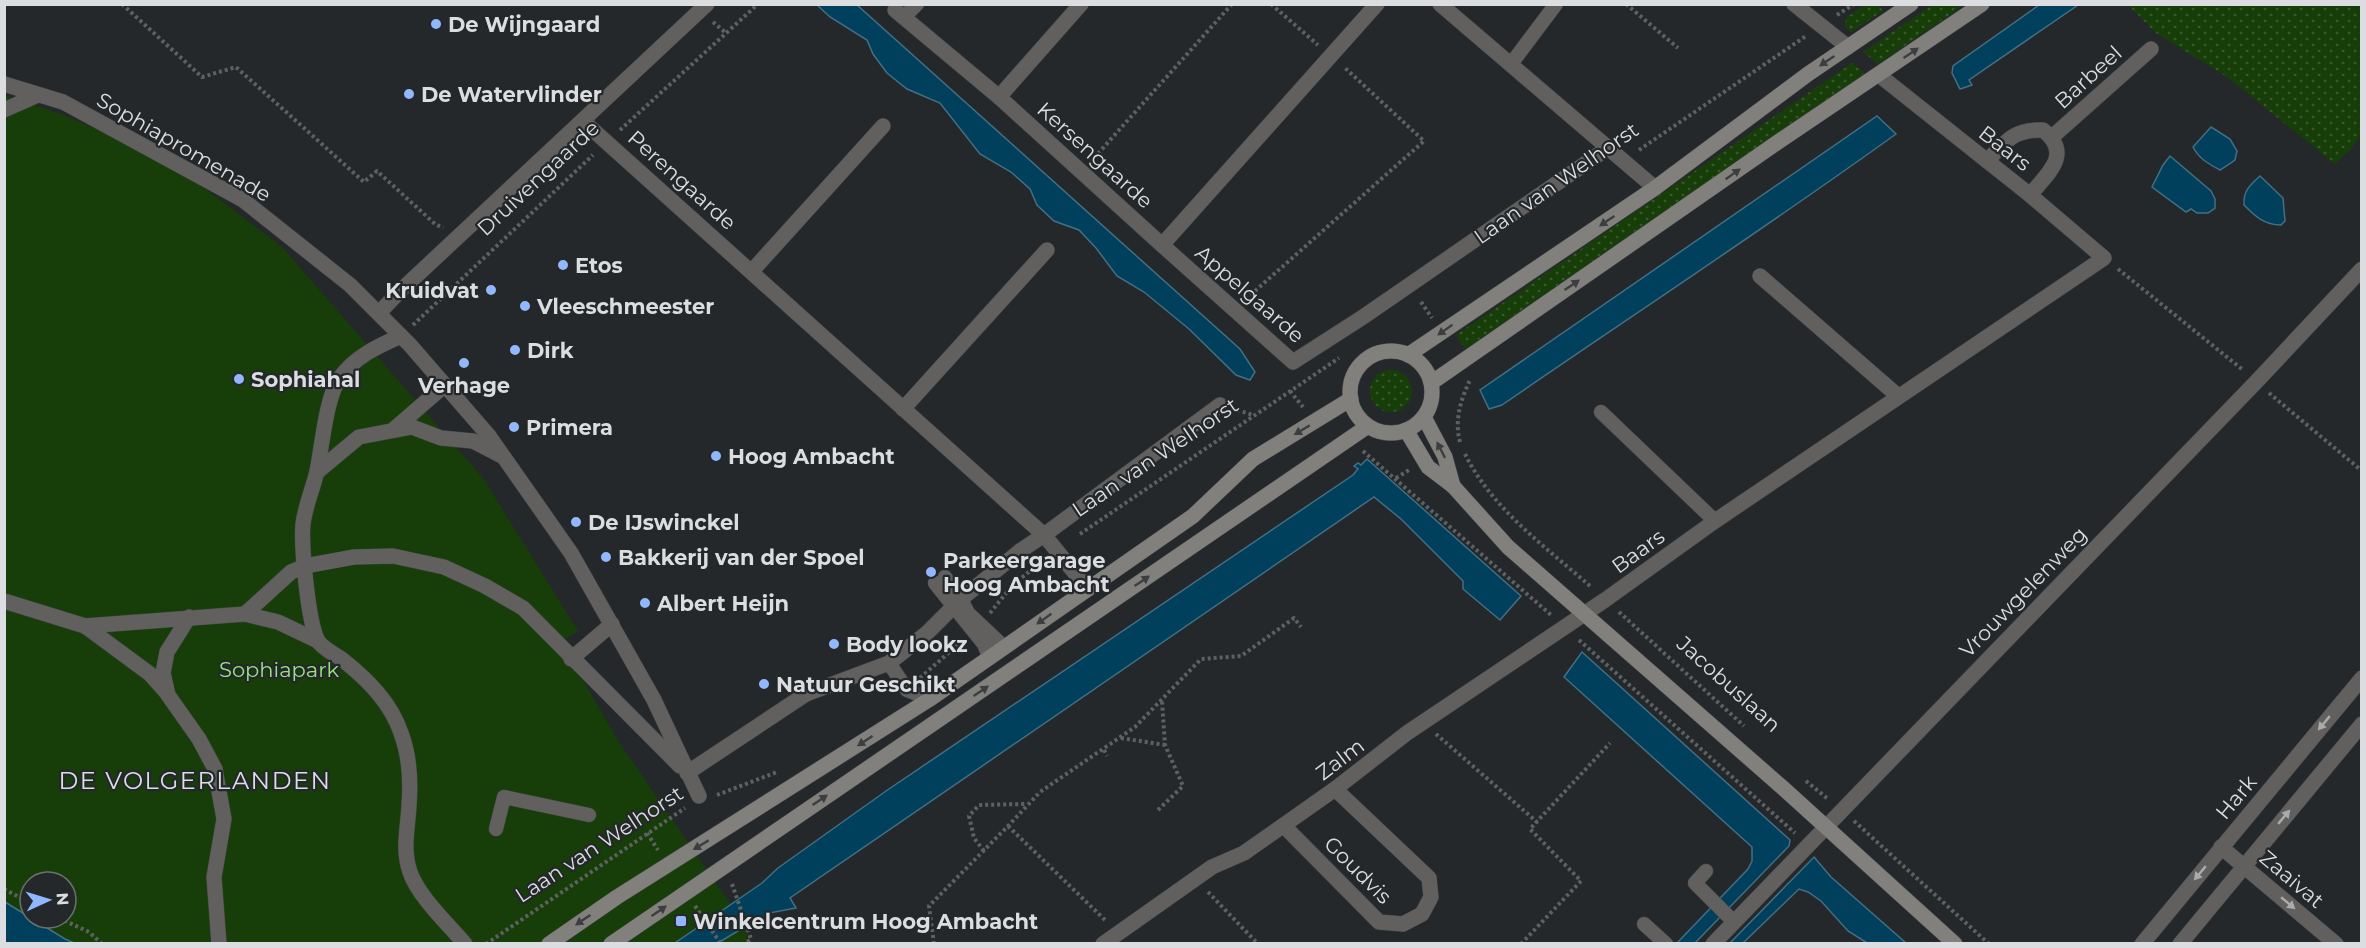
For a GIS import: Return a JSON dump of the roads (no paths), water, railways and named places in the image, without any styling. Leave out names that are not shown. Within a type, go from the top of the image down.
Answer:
[{"type":"main road","points":[[1408,355],[1655,188],[1808,74],[1911,4]]},
{"type":"main road","points":[[1431,383],[1778,142],[1982,4]]},
{"type":"main road","points":[[1382,352],[1400,352],[1408,355],[1423,366],[1431,383],[1430,404],[1424,417],[1406,430],[1383,432],[1368,426],[1357,414],[1351,399],[1355,373],[1366,360],[1382,352]]},
{"type":"main road","points":[[549,944],[617,897],[930,699],[1193,516],[1253,459],[1351,399]]},
{"type":"main road","name":"Jacobuslaan","points":[[1424,417],[1445,457],[1453,486]]},
{"type":"main road","points":[[611,944],[1368,426]]},
{"type":"main road","name":"Jacobuslaan","points":[[1406,430],[1428,467],[1453,486],[1508,547],[1955,944]]},
{"type":"street","points":[[999,97],[1081,4]]},
{"type":"street","name":"Appelgaarde","points":[[1377,4],[1162,245],[1293,362],[1364,317],[1608,148]]},
{"type":"street","points":[[1440,4],[1655,188]]},
{"type":"street","points":[[1794,4],[1848,47]]},
{"type":"street","name":"Druivengaarde","points":[[379,313],[458,236],[583,121],[700,6]]},
{"type":"street","name":"Kersengaarde","points":[[900,13],[999,97],[1162,245]]},
{"type":"street","name":"Barbeel","points":[[2052,137],[2151,49]]},
{"type":"street","name":"Baars","points":[[1584,613],[1714,521],[2104,258],[2030,195],[1879,75]]},
{"type":"street","name":"Sophiapromenade","points":[[4,84],[63,102],[243,200],[350,285],[379,313],[445,385],[503,456],[571,553],[654,700],[701,800]]},
{"type":"street","points":[[4,110],[38,95]]},
{"type":"street","name":"Perengaarde","points":[[583,121],[1044,535],[1088,589]]},
{"type":"street","points":[[752,271],[883,126]]},
{"type":"street","name":"Barbeel","points":[[1987,161],[2005,142],[2019,132],[2029,129],[2043,130],[2052,137],[2058,150],[2057,162],[2030,195]]},
{"type":"street","points":[[903,409],[1047,250]]},
{"type":"street","name":"Vrouwgelenweg","points":[[1713,944],[1731,919],[1841,810],[2257,381],[2361,269]]},
{"type":"street","points":[[1760,276],[1898,396]]},
{"type":"street","points":[[318,641],[309,606],[302,543],[303,523],[330,405],[338,380],[365,353],[401,336]]},
{"type":"street","points":[[393,430],[445,385]]},
{"type":"street","points":[[245,614],[291,572],[305,566],[354,557],[393,556],[444,567],[485,586],[523,608],[571,659],[687,773],[806,694],[889,663],[927,633],[1020,550],[1044,535],[1220,405]]},
{"type":"street","points":[[316,472],[359,437],[412,427],[441,438],[473,441],[503,456]]},
{"type":"street","points":[[4,601],[85,626],[150,674],[199,739],[215,769],[224,819],[214,877],[219,944]]},
{"type":"street","name":"Zalm","points":[[1105,943],[1212,867],[1244,853],[1284,826],[1422,723],[1584,613]]},
{"type":"street","points":[[85,626],[245,614],[278,622],[318,641],[353,668],[380,694],[398,723],[407,750],[410,774],[405,852],[410,874],[423,895],[465,944]]},
{"type":"street","points":[[168,695],[163,673],[167,652],[189,617]]},
{"type":"street","points":[[571,659],[612,624]]},
{"type":"street","name":"Hark","points":[[2142,944],[2221,847],[2359,688]]},
{"type":"street","points":[[2180,944],[2361,724]]},
{"type":"street","name":"Goudvis","points":[[1284,826],[1379,922],[1403,924],[1422,914],[1431,897],[1430,878],[1335,789]]},
{"type":"street","name":"Zaaivat","points":[[2221,847],[2336,944]]},
{"type":"lane","points":[[900,13],[917,4]]},
{"type":"lane","points":[[1510,64],[1556,4]]},
{"type":"lane","points":[[1601,412],[1714,521]]},
{"type":"lane","points":[[940,580],[968,613],[977,627],[989,656]]},
{"type":"lane","points":[[977,627],[1004,647]]},
{"type":"lane","points":[[889,663],[907,690],[930,699]]},
{"type":"lane","points":[[900,718],[907,690]]},
{"type":"lane","points":[[496,829],[504,797],[589,815]]},
{"type":"lane","points":[[1707,871],[1695,884],[1731,919]]},
{"type":"lane","points":[[1644,924],[1666,944]]},
{"type":"water","points":[[817,5],[857,5],[1240,349],[1255,372],[1250,380],[1236,375],[1189,329],[1144,292],[1117,276],[1079,230],[1054,221],[1037,205],[1030,189],[1011,172],[980,154],[940,103],[907,89],[887,73],[873,54],[867,40],[830,17]]},
{"type":"water","points":[[2039,5],[2078,5],[1969,80],[1972,85],[1960,89],[1952,73],[1953,66]]},
{"type":"water","points":[[1877,116],[1896,134],[1502,405],[1489,409],[1480,390]]},
{"type":"water","points":[[2211,127],[2230,139],[2237,151],[2235,160],[2220,170],[2201,158],[2193,147]]},
{"type":"water","points":[[2170,156],[2211,191],[2215,199],[2215,208],[2208,213],[2197,213],[2191,209],[2186,212],[2152,187]]},
{"type":"water","points":[[2260,176],[2283,198],[2285,221],[2281,225],[2265,222],[2244,205],[2246,192]]},
{"type":"water","points":[[1367,459],[1521,596],[1500,620],[1463,589],[1463,581],[1401,519],[1374,497],[790,898],[796,908],[769,913],[769,920],[751,923],[718,943],[675,943],[762,883],[778,868],[886,791],[1353,475],[1358,469],[1354,466],[1358,463],[1361,465]]},
{"type":"water","points":[[1582,652],[1790,840],[1789,846],[1695,943],[1677,943],[1748,869],[1752,861],[1752,847],[1564,677]]},
{"type":"water","points":[[1814,857],[1831,877],[1906,943],[1867,943],[1848,931],[1821,901],[1799,889],[1743,943],[1730,943]]},
{"type":"water","points":[[5,902],[18,910],[18,930],[50,930],[74,943],[5,943]]},
{"type":"place","name":"De Wijngaard","points":[[436,24]]},
{"type":"place","name":"De Watervlinder","points":[[409,94]]},
{"type":"place","name":"Etos","points":[[563,265]]},
{"type":"place","name":"Kruidvat","points":[[491,290]]},
{"type":"place","name":"Vleeschmeester","points":[[525,306]]},
{"type":"place","name":"Dirk","points":[[515,350]]},
{"type":"place","name":"Verhage","points":[[464,363]]},
{"type":"place","name":"Sophiahal","points":[[239,379]]},
{"type":"place","name":"Primera","points":[[514,427]]},
{"type":"place","name":"Hoog Ambacht","points":[[716,456]]},
{"type":"place","name":"De IJswinckel","points":[[576,522]]},
{"type":"place","name":"Bakkerij van der Spoel","points":[[606,557]]},
{"type":"place","name":"Parkeergarage Hoog Ambacht","points":[[931,572]]},
{"type":"place","name":"Albert Heijn","points":[[645,603]]},
{"type":"place","name":"Body lookz","points":[[834,644]]},
{"type":"place","name":"Natuur Geschikt","points":[[764,684]]},
{"type":"place","name":"Winkelcentrum Hoog Ambacht","points":[[681,921]]},
{"type":"district","name":"DE VOLGERLANDEN","points":[[195,780]]},
{"type":"park label","name":"Sophiapark","points":[[279,669]]}]
